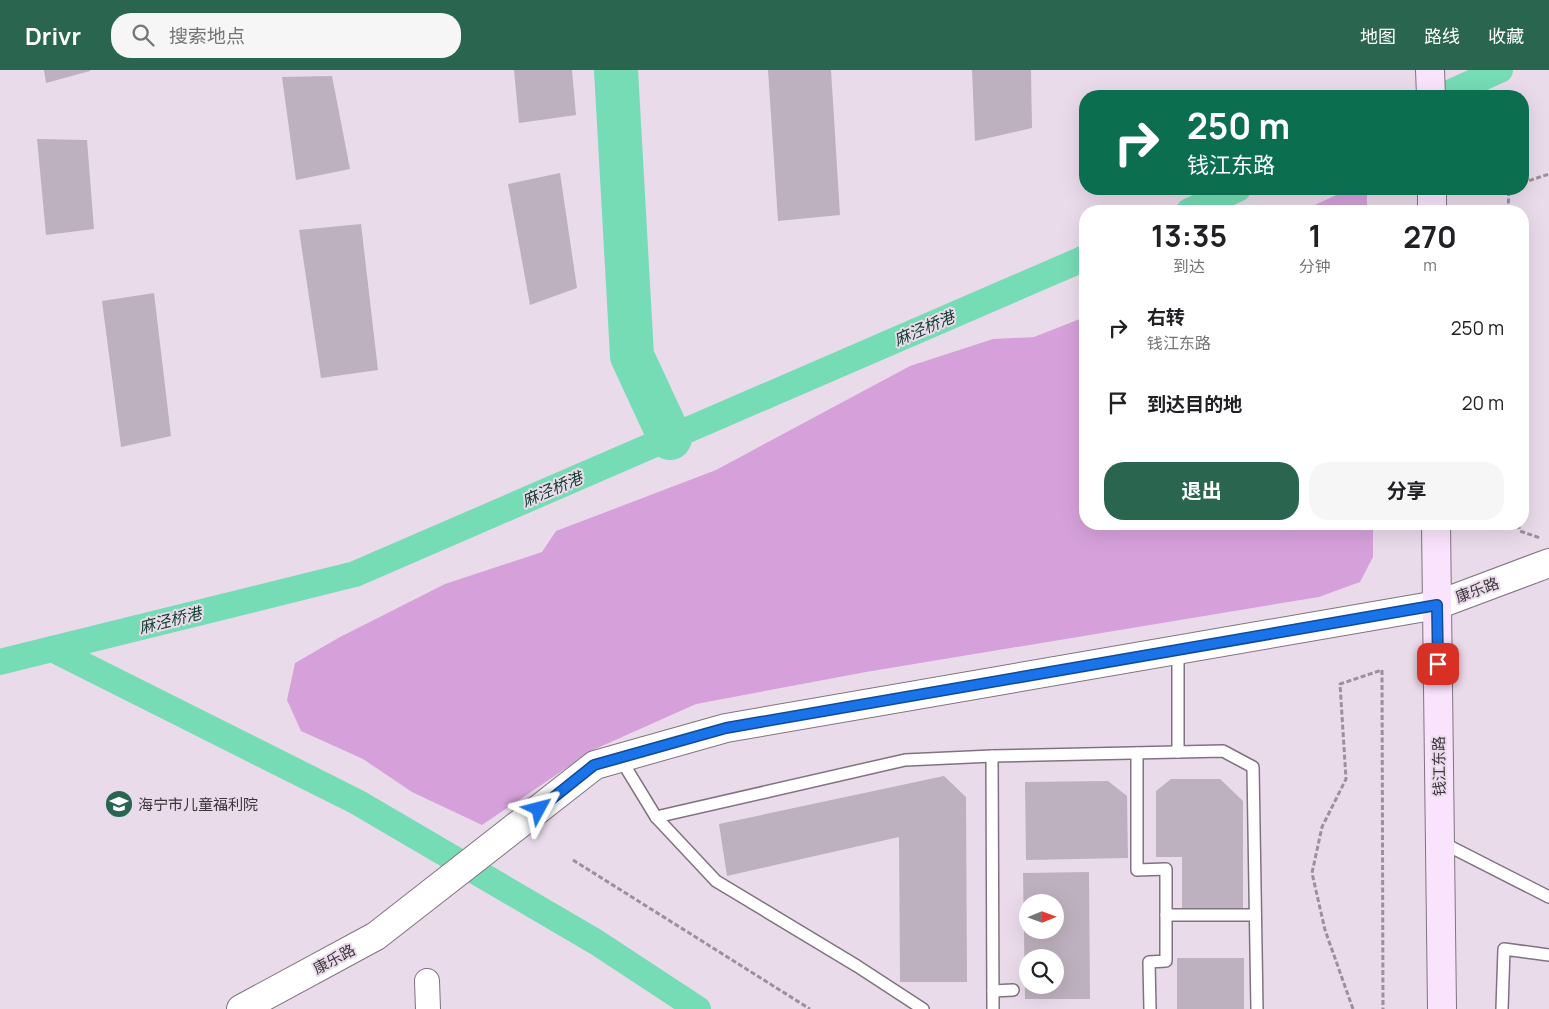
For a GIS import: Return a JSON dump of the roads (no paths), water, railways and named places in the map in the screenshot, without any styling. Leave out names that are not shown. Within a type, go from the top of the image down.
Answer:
[{"type":"main road","points":[[1430,70],[1431,90]]},
{"type":"main road","name":"钱江东路","points":[[1436,530],[1442,1009]]},
{"type":"street","name":"康乐路","points":[[241,1009],[376,936],[594,765],[726,728],[1437,605],[1545,551]]},
{"type":"street","points":[[427,981],[428,1009]]},
{"type":"lane","points":[[1178,650],[1178,752]]},
{"type":"lane","points":[[656,817],[905,760],[992,756],[1223,751],[1253,767],[1257,1009]]},
{"type":"lane","points":[[1137,753],[1137,870],[1166,869],[1166,961],[1149,962],[1150,1009]]},
{"type":"lane","points":[[992,756],[993,1009]]},
{"type":"lane","points":[[620,758],[656,817],[716,881],[858,966],[923,1009]]},
{"type":"lane","points":[[1440,841],[1549,897]]},
{"type":"lane","points":[[1166,914],[1255,915]]},
{"type":"lane","points":[[1502,1009],[1504,950],[1549,955]]},
{"type":"lane","points":[[993,991],[1013,990]]},
{"type":"waterway","points":[[616,70],[632,356],[670,438]]},
{"type":"waterway","name":"麻泾桥港","points":[[1455,90],[1500,70]]},
{"type":"waterway","name":"麻泾桥港","points":[[1202,205],[1225,195]]},
{"type":"waterway","name":"麻泾桥港","points":[[0,662],[355,574],[1079,261]]},
{"type":"waterway","points":[[52,649],[357,802],[596,942],[698,1009]]},
{"type":"place","name":"海宁市儿童福利院","points":[[119,804]]}]
